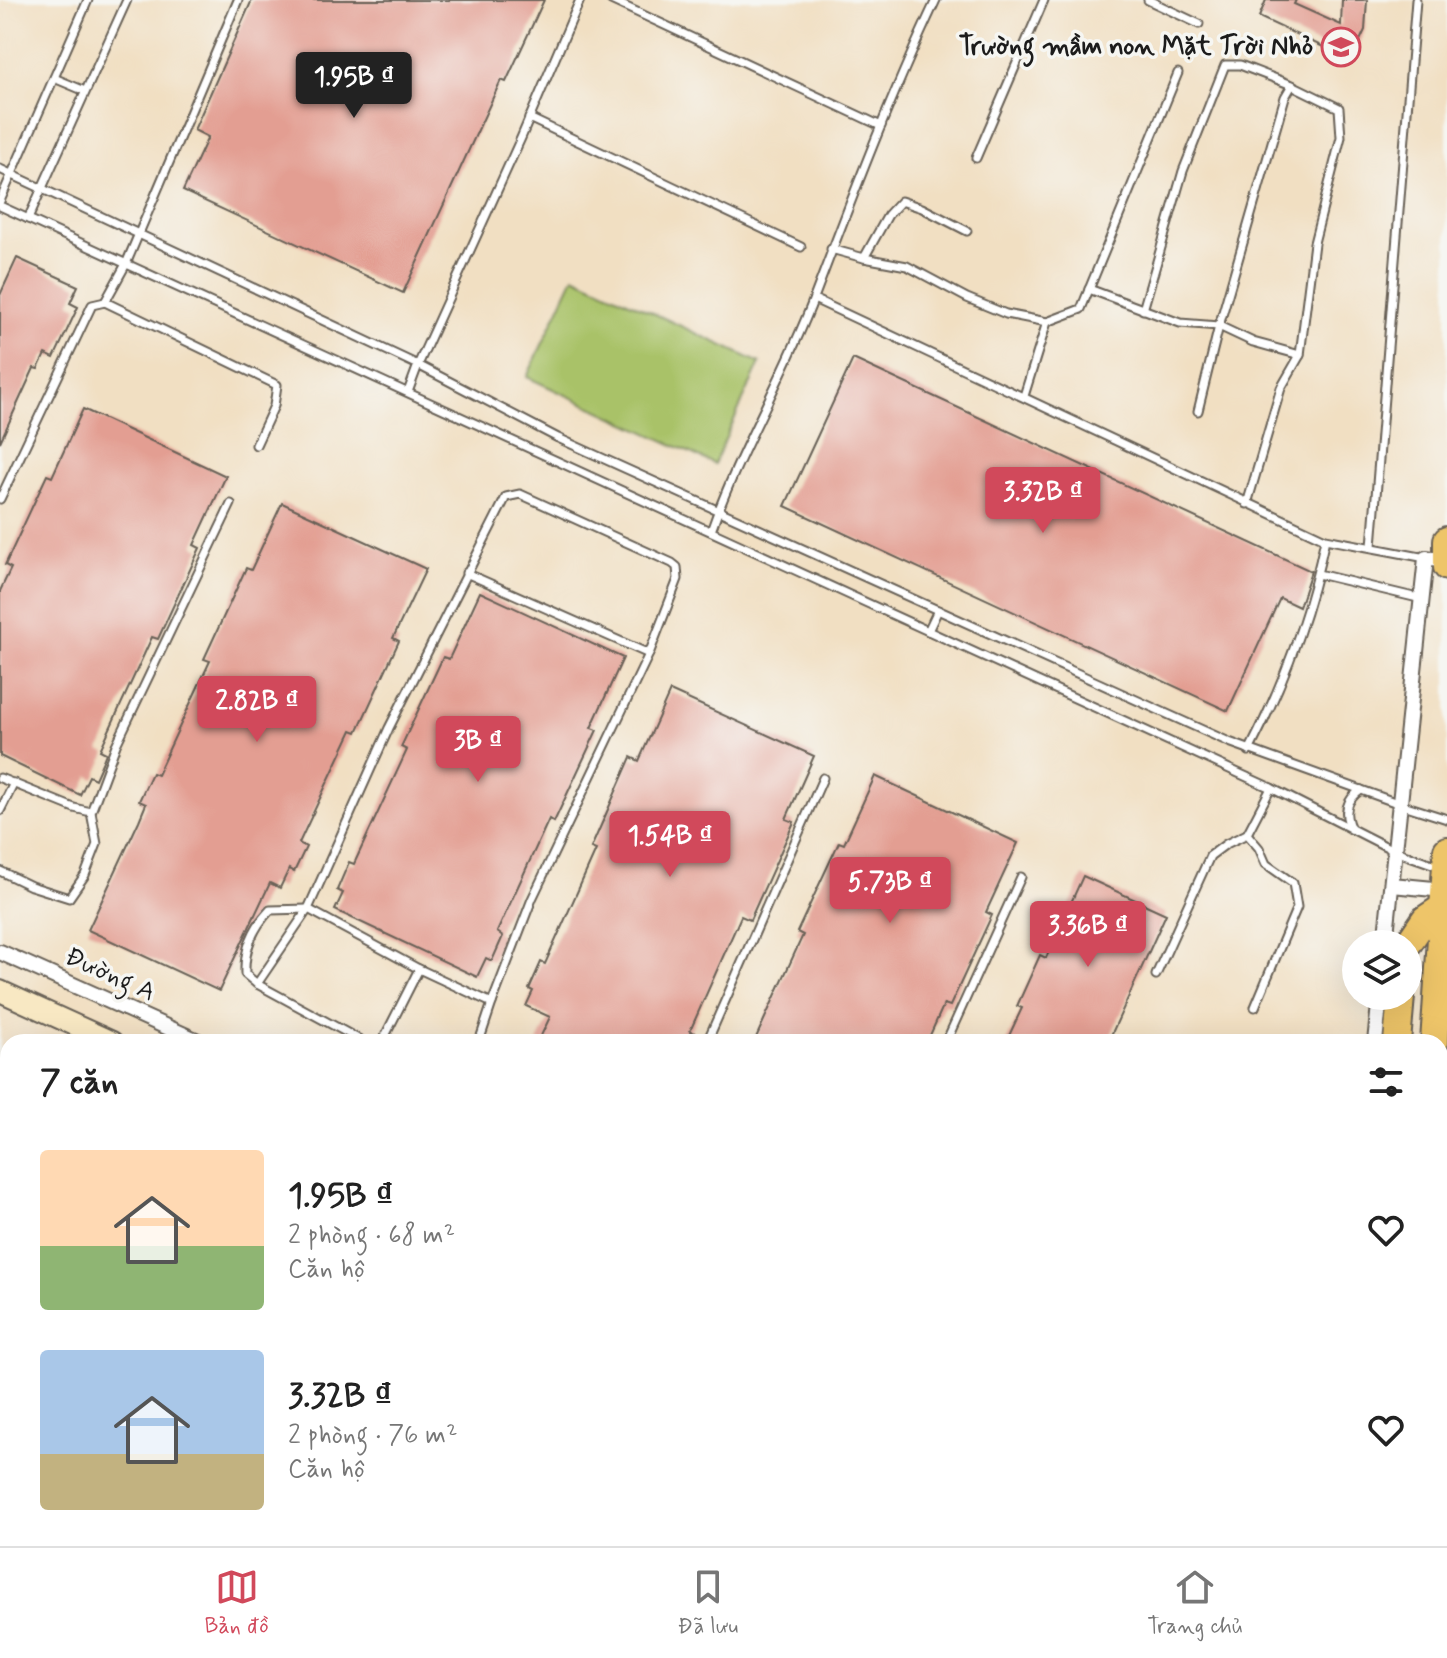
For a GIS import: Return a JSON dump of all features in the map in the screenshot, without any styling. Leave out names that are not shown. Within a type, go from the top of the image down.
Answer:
[{"type":"highway","points":[[1435,1034],[1445,879]]},
{"type":"highway","points":[[1418,930],[1445,879]]},
{"type":"highway","points":[[1419,1034],[1423,971],[1428,957],[1441,940]]},
{"type":"highway","points":[[1398,1034],[1400,1010]]},
{"type":"main road","points":[[0,991],[94,1034]]},
{"type":"street","points":[[1387,930],[1422,599],[1442,557]]},
{"type":"street","points":[[1392,885],[1445,879]]},
{"type":"street","name":"Đường A","points":[[0,952],[182,1034]]},
{"type":"street","points":[[1376,1034],[1378,1010]]},
{"type":"lane","points":[[88,0],[0,204],[1271,788],[1445,879]]},
{"type":"lane","points":[[28,219],[127,0]]},
{"type":"lane","points":[[105,302],[126,264],[238,0]]},
{"type":"lane","points":[[408,392],[580,0]]},
{"type":"lane","points":[[611,0],[881,126]]},
{"type":"lane","points":[[711,531],[814,299],[881,126],[936,0]]},
{"type":"lane","points":[[976,158],[1044,0]]},
{"type":"lane","points":[[1148,0],[1199,24]]},
{"type":"lane","points":[[1372,546],[1416,0]]},
{"type":"lane","points":[[1143,310],[1183,171],[1225,65],[1240,65],[1339,108],[1341,137],[1314,243],[1300,355],[1281,388],[1247,504]]},
{"type":"lane","points":[[831,249],[907,266],[967,298],[1006,314],[1047,322],[1081,309],[1178,73]]},
{"type":"lane","points":[[54,78],[85,91]]},
{"type":"lane","points":[[1198,411],[1219,326],[1285,97],[1292,85]]},
{"type":"lane","points":[[529,118],[801,247]]},
{"type":"lane","points":[[0,169],[418,365],[558,438],[1249,751],[1447,819]]},
{"type":"lane","points":[[864,258],[888,215],[901,201],[967,231]]},
{"type":"lane","points":[[1089,289],[1180,323],[1219,326],[1253,342],[1300,355]]},
{"type":"lane","points":[[814,299],[1325,539],[1442,557]]},
{"type":"lane","points":[[0,499],[92,305],[105,302],[277,385],[274,406],[256,445]]},
{"type":"lane","points":[[1024,396],[1047,322]]},
{"type":"lane","points":[[257,984],[308,909],[389,728],[500,505],[506,497],[520,494],[672,563],[677,567],[678,579],[649,654],[532,899],[482,1034]]},
{"type":"lane","points":[[0,871],[31,886],[69,898],[85,875],[97,844],[91,812],[116,745],[231,504]]},
{"type":"lane","points":[[1249,751],[1279,692],[1318,574],[1325,539]]},
{"type":"lane","points":[[466,573],[649,654]]},
{"type":"lane","points":[[1318,574],[1422,599]]},
{"type":"lane","points":[[928,631],[938,610]]},
{"type":"lane","points":[[0,778],[91,812]]},
{"type":"lane","points":[[711,1034],[823,778]]},
{"type":"lane","points":[[0,811],[14,783]]},
{"type":"lane","points":[[1156,975],[1210,856],[1247,834],[1271,788]]},
{"type":"lane","points":[[1352,830],[1347,820],[1347,808],[1352,797],[1361,790]]},
{"type":"lane","points":[[1247,834],[1259,848],[1266,864],[1293,883],[1297,907],[1255,1007]]},
{"type":"lane","points":[[950,1034],[1021,877]]},
{"type":"lane","points":[[349,1034],[257,984],[245,974],[244,960],[249,943],[258,922],[270,910],[308,909],[419,969],[492,1003]]},
{"type":"lane","points":[[386,1034],[419,969]]},
{"type":"green space","points":[[574,276],[760,363],[714,464],[527,377]]},
{"type":"building","points":[[252,0],[544,0],[506,82],[501,80],[403,293],[183,191],[208,137],[194,130]]},
{"type":"building","points":[[1266,0],[1296,0],[1294,4],[1341,25],[1342,0],[1367,0],[1365,30],[1351,60],[1259,17]]},
{"type":"building","points":[[17,258],[78,286],[70,303],[78,307],[54,358],[45,354],[38,369],[34,368],[0,442],[0,295]]},
{"type":"building","points":[[853,359],[1311,571],[1299,607],[1280,598],[1228,711],[785,506]]},
{"type":"building","points":[[83,409],[226,476],[194,545],[200,548],[158,639],[152,637],[100,750],[106,753],[95,779],[89,776],[80,795],[0,756],[0,591],[11,568],[5,565],[47,475],[52,477]]},
{"type":"building","points":[[282,503],[426,569],[393,638],[399,641],[357,732],[352,730],[299,843],[306,847],[294,872],[289,869],[280,888],[270,883],[219,991],[88,930],[146,804],[139,801],[152,773],[157,775],[210,661],[204,659],[246,568],[251,570]]},
{"type":"building","points":[[480,592],[623,658],[591,728],[597,730],[554,822],[549,819],[497,932],[503,936],[492,961],[486,958],[477,977],[335,910],[343,893],[337,890],[349,862],[354,864],[407,750],[401,747],[443,657],[449,659]]},
{"type":"building","points":[[670,691],[814,756],[786,819],[794,822],[750,920],[741,916],[690,1031],[694,1034],[542,1034],[550,1017],[526,1006],[533,991],[529,989],[541,962],[545,964],[596,850],[591,848],[631,757],[639,761]]},
{"type":"building","points":[[875,776],[1018,843],[986,912],[992,915],[950,1006],[944,1004],[931,1034],[758,1034],[803,935],[797,932],[839,842],[844,844]]},
{"type":"building","points":[[1083,876],[1166,914],[1112,1034],[1010,1034],[1022,1008],[1017,1006],[1040,955],[1046,958]]},
{"type":"place","name":"Trường mầm non Mặt Trời Nhỏ","points":[[1341,47]]}]
